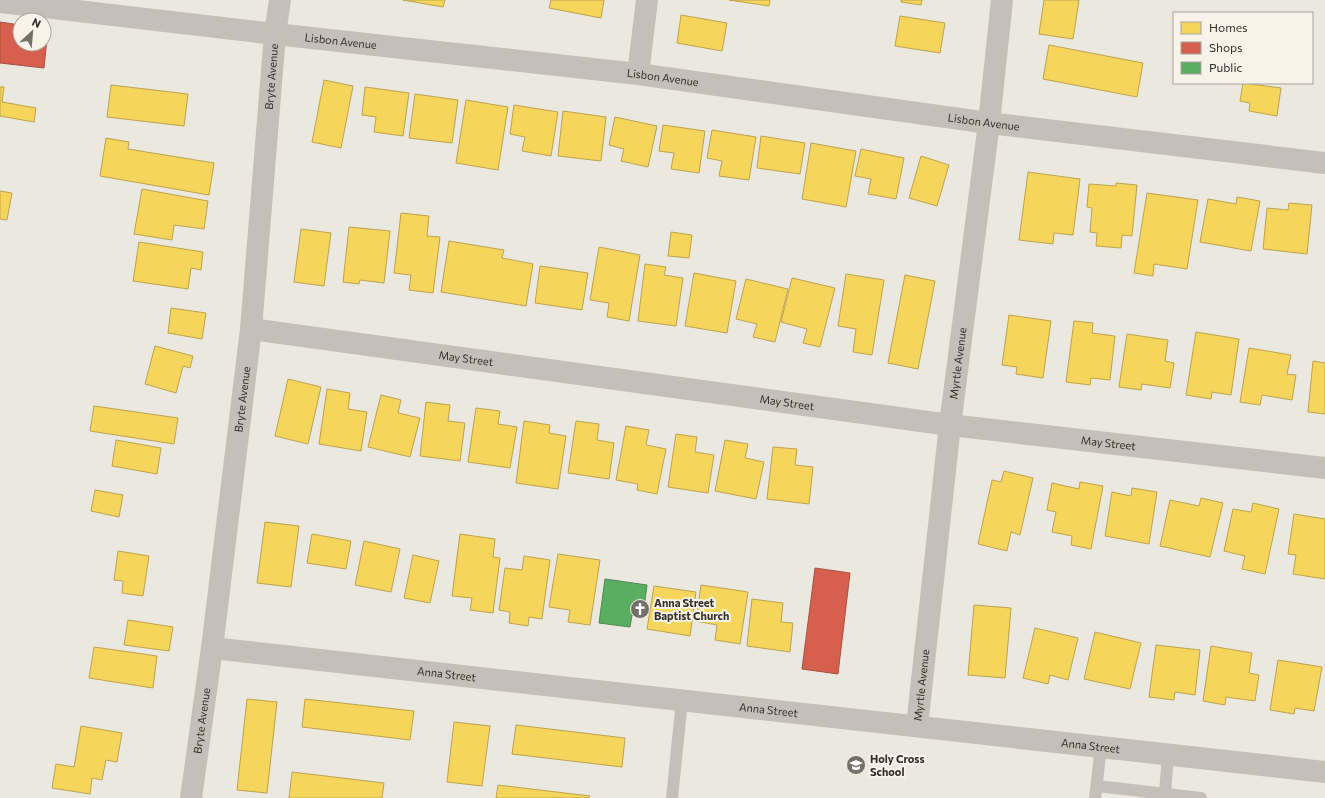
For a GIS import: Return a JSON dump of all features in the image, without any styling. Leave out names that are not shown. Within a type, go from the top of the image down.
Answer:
[{"type":"street","name":"Bryte Avenue","points":[[191,798],[212,648],[251,329],[275,34],[280,0]]},
{"type":"street","points":[[638,74],[647,0]]},
{"type":"street","name":"Myrtle Avenue","points":[[917,726],[950,425],[989,123],[1002,0]]},
{"type":"street","name":"Lisbon Avenue","points":[[0,2],[638,74],[989,123],[1325,162]]},
{"type":"street","name":"May Street","points":[[251,329],[950,425],[1325,468]]},
{"type":"street","name":"Anna Street","points":[[212,648],[1325,772]]},
{"type":"lane","points":[[672,798],[682,700]]},
{"type":"lane","points":[[1095,798],[1101,747]]},
{"type":"lane","points":[[1165,793],[1168,754]]},
{"type":"lane","points":[[1097,786],[1201,798]]},
{"type":"building: Homes","points":[[403,0],[445,0],[443,7]]},
{"type":"building: Homes","points":[[551,0],[604,0],[601,18],[549,8]]},
{"type":"building: Homes","points":[[729,0],[770,0],[769,6]]},
{"type":"building: Homes","points":[[901,0],[922,0],[921,5],[901,2]]},
{"type":"building: Homes","points":[[1044,0],[1079,0],[1073,39],[1039,34]]},
{"type":"building: Homes","points":[[681,15],[727,23],[722,51],[677,43]]},
{"type":"building: Homes","points":[[900,16],[945,23],[940,53],[895,46]]},
{"type":"building: Homes","points":[[1049,45],[1143,63],[1137,97],[1043,79]]},
{"type":"building: Homes","points":[[324,80],[353,86],[341,148],[312,142]]},
{"type":"building: Homes","points":[[1243,84],[1281,88],[1277,116],[1249,111],[1250,103],[1240,101]]},
{"type":"building: Homes","points":[[111,85],[188,94],[184,126],[107,117]]},
{"type":"building: Homes","points":[[0,87],[4,87],[2,102],[36,108],[34,122],[0,116]]},
{"type":"building: Homes","points":[[365,87],[409,93],[403,136],[374,132],[376,117],[362,115]]},
{"type":"building: Homes","points":[[415,94],[458,100],[452,143],[409,138]]},
{"type":"building: Homes","points":[[466,100],[508,107],[498,170],[456,163]]},
{"type":"building: Homes","points":[[514,105],[558,112],[551,156],[522,151],[525,137],[510,134]]},
{"type":"building: Homes","points":[[563,111],[606,117],[601,161],[558,156]]},
{"type":"building: Homes","points":[[615,117],[657,126],[648,167],[621,161],[624,149],[609,145]]},
{"type":"building: Homes","points":[[663,125],[705,131],[699,173],[671,169],[674,153],[659,151]]},
{"type":"building: Homes","points":[[712,130],[756,137],[749,180],[719,176],[722,161],[707,158]]},
{"type":"building: Homes","points":[[761,136],[805,143],[800,174],[757,168]]},
{"type":"building: Homes","points":[[106,138],[129,142],[128,149],[214,163],[209,195],[100,176]]},
{"type":"building: Homes","points":[[811,143],[856,151],[846,207],[802,199]]},
{"type":"building: Homes","points":[[861,149],[904,158],[896,199],[868,194],[871,179],[855,176]]},
{"type":"building: Homes","points":[[921,156],[949,165],[937,206],[909,198]]},
{"type":"building: Homes","points":[[1028,172],[1080,179],[1073,235],[1054,233],[1053,244],[1019,240]]},
{"type":"building: Homes","points":[[1116,183],[1137,185],[1132,236],[1122,235],[1121,248],[1096,246],[1097,233],[1090,232],[1092,208],[1087,207],[1089,184],[1116,186]]},
{"type":"building: Homes","points":[[142,189],[208,201],[204,229],[174,225],[172,240],[134,234]]},
{"type":"building: Homes","points":[[0,191],[12,193],[7,220],[0,219]]},
{"type":"building: Homes","points":[[1147,193],[1198,200],[1187,269],[1154,264],[1153,276],[1134,273]]},
{"type":"building: Homes","points":[[1237,197],[1260,201],[1251,251],[1200,242],[1208,199],[1236,204]]},
{"type":"building: Homes","points":[[1289,203],[1312,205],[1307,254],[1263,249],[1267,208],[1288,210]]},
{"type":"building: Homes","points":[[401,213],[429,216],[427,236],[440,237],[433,293],[409,290],[411,275],[394,273]]},
{"type":"building: Homes","points":[[349,227],[390,231],[384,283],[360,280],[359,284],[343,282]]},
{"type":"building: Homes","points":[[301,229],[331,233],[324,286],[294,282]]},
{"type":"building: Homes","points":[[671,232],[692,235],[689,258],[668,256]]},
{"type":"building: Homes","points":[[449,241],[504,250],[502,258],[533,264],[526,306],[441,292]]},
{"type":"building: Homes","points":[[139,242],[203,252],[201,270],[191,268],[188,289],[133,281]]},
{"type":"building: Homes","points":[[599,247],[640,255],[629,321],[607,317],[609,303],[590,300]]},
{"type":"building: Homes","points":[[645,264],[666,267],[664,275],[683,278],[676,326],[638,321]]},
{"type":"building: Homes","points":[[540,266],[588,273],[582,310],[535,303]]},
{"type":"building: Homes","points":[[694,273],[736,281],[727,333],[685,326]]},
{"type":"building: Homes","points":[[846,274],[884,280],[872,355],[853,352],[856,329],[838,326]]},
{"type":"building: Homes","points":[[905,275],[935,281],[918,369],[888,363]]},
{"type":"building: Homes","points":[[792,278],[835,288],[820,347],[803,343],[807,329],[781,322]]},
{"type":"building: Homes","points":[[746,279],[788,289],[775,342],[753,337],[757,324],[736,319]]},
{"type":"building: Homes","points":[[171,308],[206,313],[202,339],[168,333]]},
{"type":"building: Homes","points":[[1009,315],[1051,321],[1043,378],[1016,374],[1017,367],[1002,365]]},
{"type":"building: Homes","points":[[1074,321],[1093,323],[1092,333],[1115,336],[1110,380],[1091,378],[1090,385],[1066,382]]},
{"type":"building: Homes","points":[[1196,332],[1239,339],[1231,395],[1212,392],[1211,399],[1186,395]]},
{"type":"building: Homes","points":[[1127,334],[1168,340],[1165,361],[1174,363],[1170,388],[1142,384],[1141,390],[1119,387]]},
{"type":"building: Homes","points":[[155,346],[193,356],[190,368],[183,366],[176,393],[145,384]]},
{"type":"building: Homes","points":[[1249,348],[1291,355],[1287,374],[1296,375],[1292,400],[1262,395],[1260,405],[1240,402]]},
{"type":"building: Homes","points":[[1313,361],[1325,363],[1325,414],[1308,412]]},
{"type":"building: Homes","points":[[288,379],[321,387],[308,444],[275,436]]},
{"type":"building: Homes","points":[[327,389],[350,393],[348,409],[367,412],[361,451],[319,444]]},
{"type":"building: Homes","points":[[381,395],[401,400],[398,413],[420,418],[410,457],[368,447]]},
{"type":"building: Homes","points":[[426,402],[450,405],[448,421],[465,423],[460,461],[420,456]]},
{"type":"building: Homes","points":[[94,406],[178,418],[174,444],[90,431]]},
{"type":"building: Homes","points":[[476,408],[500,411],[498,424],[517,427],[510,468],[468,462]]},
{"type":"building: Homes","points":[[524,421],[550,425],[549,433],[566,436],[558,489],[516,483]]},
{"type":"building: Homes","points":[[576,421],[599,424],[597,440],[614,443],[609,479],[568,473]]},
{"type":"building: Homes","points":[[626,426],[649,430],[646,445],[666,449],[657,494],[637,490],[638,484],[616,480]]},
{"type":"building: Homes","points":[[676,434],[697,437],[695,452],[714,455],[708,493],[668,487]]},
{"type":"building: Homes","points":[[116,440],[161,448],[157,474],[112,466]]},
{"type":"building: Homes","points":[[725,440],[748,444],[745,458],[764,462],[756,499],[715,491]]},
{"type":"building: Homes","points":[[773,447],[797,449],[795,465],[813,467],[809,504],[767,499]]},
{"type":"building: Homes","points":[[1004,471],[1033,478],[1020,535],[1011,532],[1007,551],[978,544],[992,480],[1001,482]]},
{"type":"building: Homes","points":[[1080,482],[1103,486],[1091,549],[1071,545],[1072,536],[1052,532],[1056,512],[1047,510],[1052,483],[1079,489]]},
{"type":"building: Homes","points":[[1132,488],[1157,492],[1149,544],[1105,536],[1112,492],[1131,496]]},
{"type":"building: Homes","points":[[95,490],[123,495],[119,517],[91,511]]},
{"type":"building: Homes","points":[[1201,498],[1223,503],[1210,557],[1160,546],[1170,500],[1199,506]]},
{"type":"building: Homes","points":[[1253,503],[1279,509],[1265,574],[1242,569],[1245,556],[1224,551],[1233,509],[1251,512]]},
{"type":"building: Homes","points":[[1294,514],[1325,519],[1325,579],[1293,574],[1296,555],[1288,554]]},
{"type":"building: Homes","points":[[265,522],[299,526],[291,587],[257,583]]},
{"type":"building: Homes","points":[[312,534],[351,541],[346,569],[307,563]]},
{"type":"building: Homes","points":[[460,534],[495,539],[493,557],[500,558],[493,613],[470,610],[472,598],[452,596]]},
{"type":"building: Homes","points":[[364,541],[400,549],[391,592],[355,585]]},
{"type":"building: Homes","points":[[118,551],[149,556],[143,596],[122,593],[123,581],[114,580]]},
{"type":"building: Homes","points":[[558,554],[600,560],[590,625],[568,622],[570,610],[549,607]]},
{"type":"building: Homes","points":[[413,555],[439,561],[430,603],[404,598]]},
{"type":"building: Homes","points":[[524,556],[550,560],[542,619],[529,617],[528,626],[509,623],[510,612],[499,610],[505,568],[522,570]]},
{"type":"building: Homes","points":[[701,585],[748,592],[740,644],[715,640],[717,625],[696,621]]},
{"type":"building: Homes","points":[[654,586],[696,592],[690,636],[647,629]]},
{"type":"building: Homes","points":[[752,599],[783,603],[781,622],[793,623],[790,652],[747,646]]},
{"type":"building: Homes","points":[[974,605],[1011,608],[1005,678],[968,675]]},
{"type":"building: Homes","points":[[128,620],[173,627],[169,651],[124,645]]},
{"type":"building: Homes","points":[[1035,628],[1078,638],[1068,680],[1050,675],[1048,684],[1023,678]]},
{"type":"building: Homes","points":[[1095,632],[1141,643],[1130,689],[1084,679]]},
{"type":"building: Homes","points":[[1156,645],[1200,650],[1195,695],[1175,692],[1174,700],[1149,697]]},
{"type":"building: Homes","points":[[1211,646],[1252,653],[1249,673],[1259,675],[1255,701],[1226,697],[1225,705],[1203,701]]},
{"type":"building: Homes","points":[[94,647],[157,656],[153,688],[89,678]]},
{"type":"building: Homes","points":[[1278,660],[1322,667],[1314,711],[1295,708],[1294,714],[1270,710]]},
{"type":"building: Homes","points":[[247,699],[277,702],[267,793],[237,790]]},
{"type":"building: Homes","points":[[305,699],[414,711],[410,740],[302,727]]},
{"type":"building: Homes","points":[[454,722],[490,726],[482,786],[447,782]]},
{"type":"building: Homes","points":[[516,725],[625,738],[622,767],[512,754]]},
{"type":"building: Homes","points":[[81,726],[122,733],[117,762],[106,760],[102,780],[92,778],[90,794],[52,788],[56,764],[74,767]]},
{"type":"building: Homes","points":[[292,772],[384,783],[382,798],[289,798]]},
{"type":"building: Homes","points":[[498,785],[590,796],[589,798],[496,798]]},
{"type":"building: Shops","points":[[0,22],[12,24],[12,52],[46,52],[44,68],[0,63]]},
{"type":"building: Shops","points":[[815,568],[850,573],[838,674],[802,669]]},
{"type":"building: Public","points":[[605,579],[647,585],[643,616],[632,615],[630,627],[599,623]]},
{"type":"place","name":"Anna Street Baptist Church","points":[[640,609]]},
{"type":"place","name":"Holy Cross School","points":[[856,765]]}]
